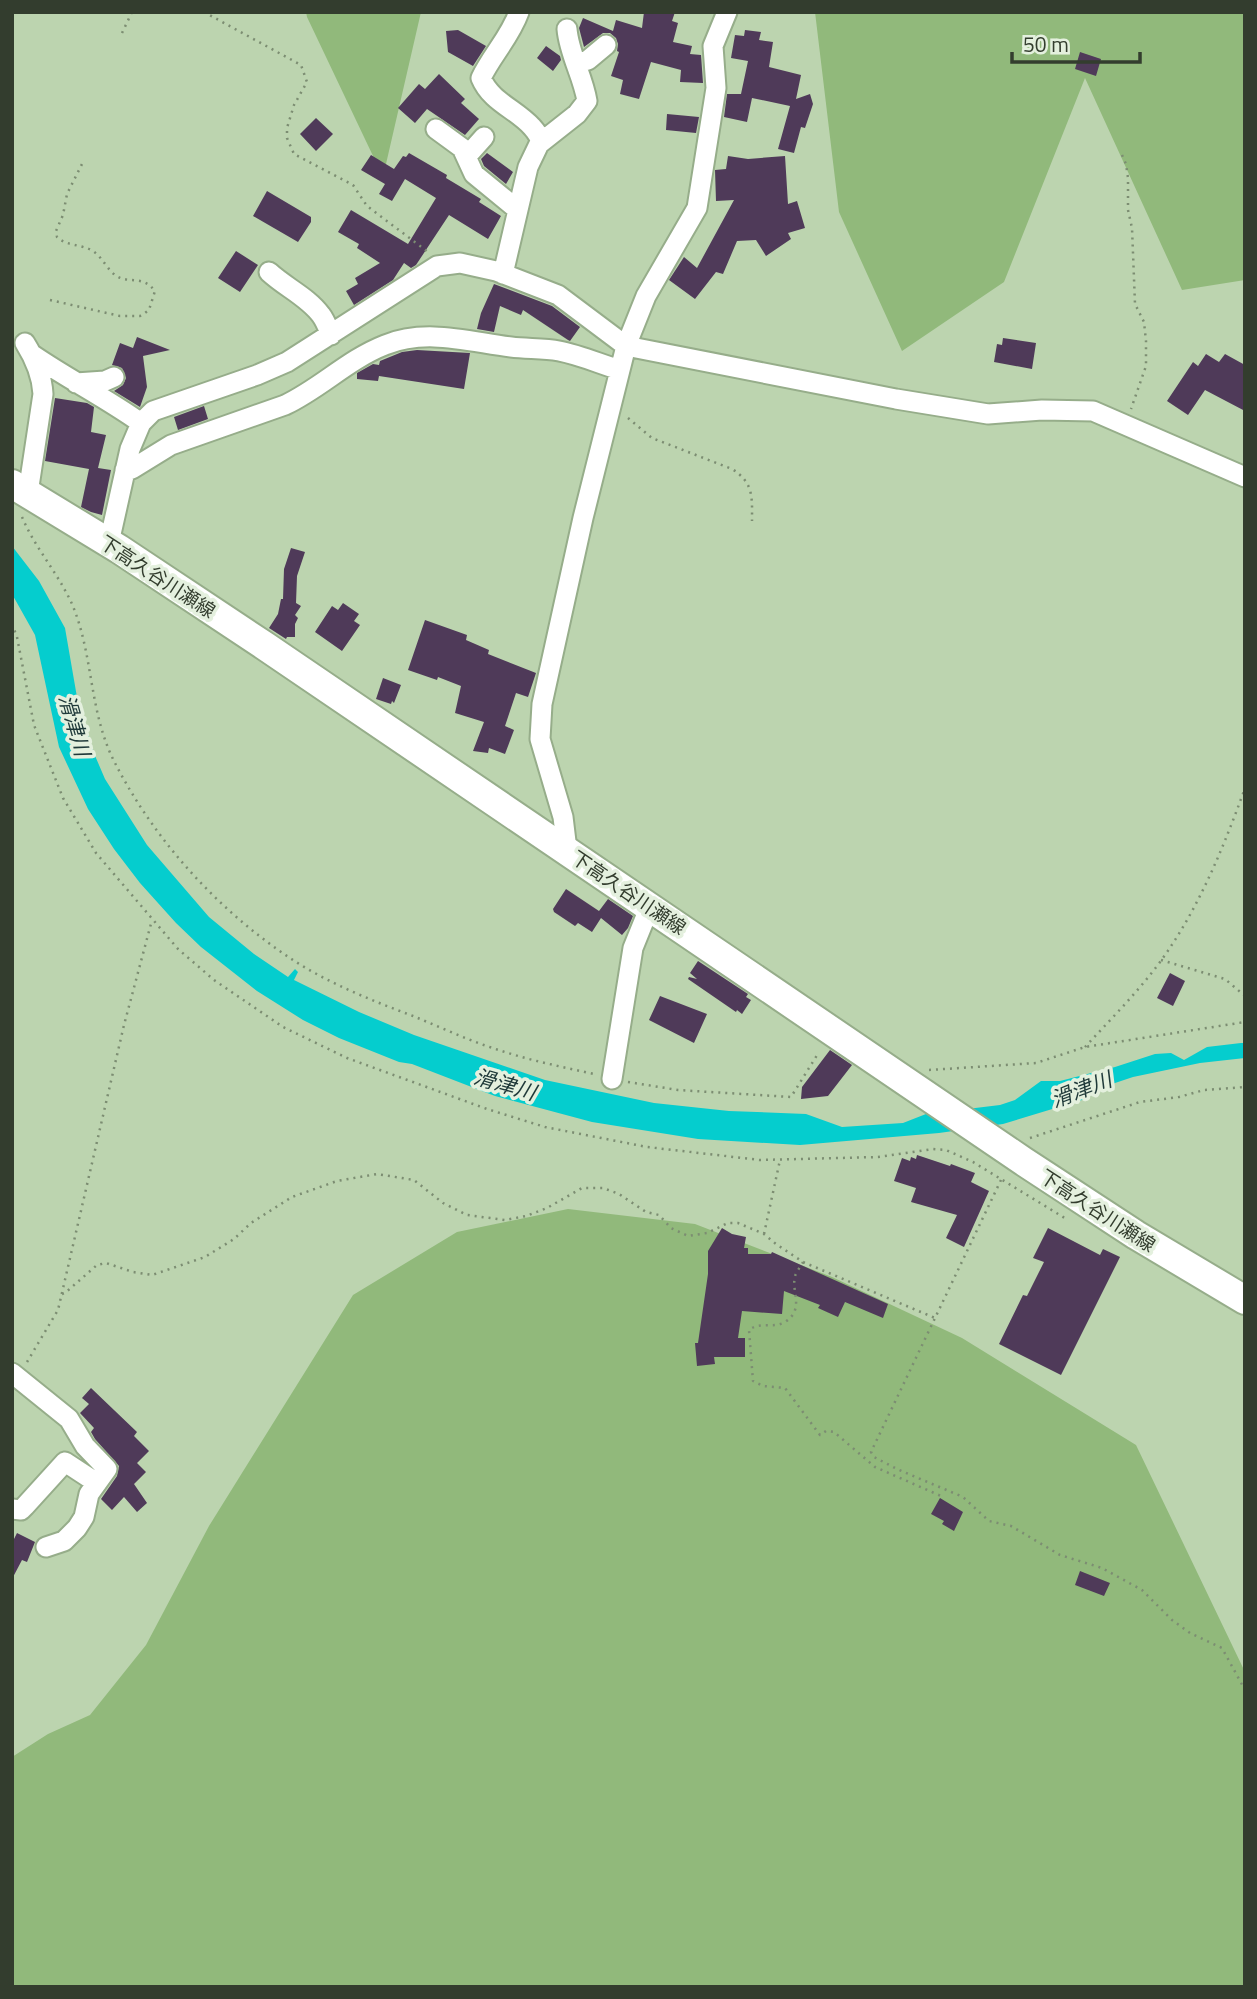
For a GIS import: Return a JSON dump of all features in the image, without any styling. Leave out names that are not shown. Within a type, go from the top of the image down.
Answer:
[{"type":"main road","name":"下高久谷川瀬線","points":[[20,489],[108,543],[650,905],[1023,1161],[1136,1235],[1245,1300]]},
{"type":"street","points":[[519,12],[511,31],[481,78],[491,94],[532,127],[542,141]]},
{"type":"street","points":[[567,850],[563,817],[540,739],[542,704],[583,517],[626,346],[646,296],[697,208],[716,88],[713,46],[727,12]]},
{"type":"street","points":[[503,274],[528,167],[542,141],[577,114],[587,101],[578,63],[568,44],[567,29]]},
{"type":"street","points":[[578,63],[588,60],[606,45]]},
{"type":"street","points":[[436,129],[462,148],[474,174],[518,211]]},
{"type":"street","points":[[467,156],[484,137]]},
{"type":"street","points":[[108,543],[130,449],[141,423],[153,411],[277,366],[331,335],[436,266],[460,263],[503,274],[558,295],[626,346],[896,399],[988,414],[1042,410],[1093,411],[1245,477]]},
{"type":"street","points":[[269,272],[322,315],[331,335]]},
{"type":"street","points":[[125,470],[132,469],[171,445],[285,405],[300,398],[353,359],[406,339],[451,337],[559,351],[620,370]]},
{"type":"street","points":[[20,489],[43,394],[42,380],[29,349],[75,383],[117,405],[141,423]]},
{"type":"street","points":[[75,383],[105,382],[114,377]]},
{"type":"street","points":[[612,1079],[633,948],[650,905]]},
{"type":"street","points":[[15,1375],[69,1419],[85,1446],[107,1469],[89,1494],[84,1517],[77,1528],[64,1541],[46,1547]]},
{"type":"street","points":[[12,1510],[21,1510],[65,1462],[97,1483]]},
{"type":"path","points":[[122,33],[132,12]]},
{"type":"path","points":[[204,12],[301,65],[307,82],[294,105],[287,128],[287,138],[294,154],[353,185],[367,205],[444,265]]},
{"type":"path","points":[[1122,155],[1128,178],[1135,304],[1144,322],[1146,366],[1126,425]]},
{"type":"path","points":[[50,300],[130,317],[145,313],[154,296],[155,291],[144,281],[119,276],[94,252],[63,242],[57,237],[56,230],[63,215],[67,194],[82,164]]},
{"type":"path","points":[[612,405],[652,438],[741,475],[746,480],[752,496],[752,521]]},
{"type":"path","points":[[20,489],[19,509],[36,545],[60,580],[72,604],[85,644],[96,715],[111,755],[128,786],[175,853],[205,888],[240,920],[294,961],[349,989],[501,1051],[612,1079],[678,1090],[791,1097],[832,1031]]},
{"type":"path","points":[[12,624],[17,637],[34,725],[63,797],[96,853],[178,949],[214,980],[283,1027],[347,1058],[475,1105],[545,1127],[647,1147],[760,1160],[878,1157],[933,1149],[946,1150],[972,1162],[1069,1220]]},
{"type":"path","points":[[1085,1047],[1137,991],[1161,960],[1204,889],[1224,846],[1245,788]]},
{"type":"path","points":[[15,1375],[53,1322],[62,1294],[124,1025],[152,919]]},
{"type":"path","points":[[1161,960],[1225,979],[1245,996]]},
{"type":"path","points":[[907,1080],[921,1070],[1037,1063],[1085,1047],[1245,1022]]},
{"type":"path","points":[[999,1144],[1026,1140],[1140,1102],[1179,1097],[1203,1090],[1245,1087]]},
{"type":"path","points":[[764,1234],[780,1160]]},
{"type":"path","points":[[62,1294],[97,1265],[106,1263],[152,1275],[205,1257],[234,1239],[275,1206],[292,1197],[337,1181],[367,1174],[392,1175],[414,1180],[456,1210],[489,1219],[505,1220],[526,1216],[547,1208],[582,1188],[595,1186],[619,1194],[646,1212],[659,1215],[676,1232],[688,1236],[708,1233],[728,1223],[738,1223],[764,1234],[803,1262],[934,1318]]},
{"type":"path","points":[[1001,1180],[871,1452],[874,1457],[963,1497],[989,1521],[1011,1526],[1060,1555],[1102,1568],[1142,1590],[1172,1620],[1190,1633],[1222,1648],[1245,1690]]},
{"type":"path","points":[[803,1262],[794,1278],[797,1303],[790,1318],[779,1324],[761,1325],[749,1330],[752,1381],[763,1386],[785,1388],[820,1435],[827,1431],[834,1432],[875,1467],[941,1496]]},
{"type":"green space","points":[[306,12],[421,12],[383,177],[307,17]]},
{"type":"green space","points":[[815,12],[1245,12],[1245,280],[1182,290],[1085,78],[1004,282],[902,351],[839,212]]},
{"type":"green space","points":[[568,1209],[695,1224],[832,1277],[962,1338],[1136,1445],[1245,1672],[1245,1987],[12,1987],[12,1757],[48,1734],[90,1715],[146,1645],[209,1526],[353,1295],[457,1232]]},
{"type":"water","name":"滑津川","points":[[12,546],[39,581],[65,628],[78,703],[93,751],[105,779],[147,845],[209,917],[254,954],[288,977],[295,969],[298,972],[294,980],[414,1035],[545,1080],[654,1103],[729,1111],[806,1114],[842,1127],[903,1123],[926,1114],[1000,1105],[1015,1100],[1041,1081],[1060,1081],[1155,1054],[1171,1053],[1184,1060],[1207,1047],[1245,1043],[1245,1058],[1200,1063],[1133,1077],[1103,1087],[1082,1100],[1003,1124],[939,1133],[800,1145],[698,1139],[592,1122],[495,1096],[339,1038],[303,1020],[257,991],[201,947],[140,883],[114,849],[88,809],[59,747],[35,635],[12,594]]},
{"type":"building","points":[[644,12],[675,12],[672,21],[678,23],[673,42],[692,46],[690,54],[701,55],[703,83],[680,82],[681,70],[651,62],[639,99],[620,94],[623,80],[611,76],[619,52],[616,38],[610,33],[603,33],[584,47],[579,28],[583,18],[613,31],[616,20],[642,28]]},
{"type":"building","points":[[458,30],[486,46],[473,66],[448,52],[446,31]]},
{"type":"building","points":[[745,30],[761,32],[759,40],[773,42],[769,67],[801,75],[796,99],[810,94],[813,104],[805,128],[801,127],[794,153],[778,149],[790,106],[752,98],[747,122],[724,117],[727,94],[741,94],[748,61],[731,58],[735,35],[744,36]]},
{"type":"building","points":[[546,46],[560,56],[561,60],[553,71],[537,58]]},
{"type":"building","points":[[1080,52],[1101,59],[1096,76],[1075,69]]},
{"type":"building","points":[[439,74],[465,99],[461,103],[479,119],[465,135],[427,109],[415,123],[398,108],[419,84],[425,89]]},
{"type":"building","points":[[667,114],[699,117],[696,133],[666,130]]},
{"type":"building","points":[[316,118],[333,134],[316,151],[300,134]]},
{"type":"building","points":[[409,153],[447,175],[446,178],[481,199],[479,202],[501,216],[488,239],[449,215],[416,265],[411,268],[404,263],[393,280],[354,305],[346,291],[358,284],[355,278],[380,263],[357,248],[359,244],[338,232],[351,210],[408,244],[436,198],[405,179],[392,201],[379,194],[385,184],[361,170],[371,155],[394,169],[403,156],[406,157]]},
{"type":"building","points":[[487,153],[513,172],[506,184],[484,166],[481,159]]},
{"type":"building","points":[[728,156],[748,159],[785,156],[788,204],[797,201],[805,228],[788,233],[791,239],[766,256],[756,240],[737,241],[723,274],[716,272],[695,299],[669,280],[684,257],[697,268],[734,200],[716,201],[715,170],[726,169]]},
{"type":"building","points":[[267,191],[311,217],[311,222],[298,242],[253,216]]},
{"type":"building","points":[[236,251],[258,265],[240,292],[218,278]]},
{"type":"building","points":[[494,284],[552,306],[580,327],[570,341],[523,310],[521,315],[500,306],[494,332],[477,329]]},
{"type":"building","points":[[137,337],[170,350],[143,356],[147,387],[140,407],[114,391],[123,385],[126,378],[122,368],[112,365],[120,343],[133,348]]},
{"type":"building","points":[[1003,338],[1036,343],[1032,369],[994,362],[997,344],[1002,345]]},
{"type":"building","points":[[417,350],[470,353],[464,389],[379,376],[378,381],[357,379],[357,373],[373,364],[379,365],[380,361],[402,352]]},
{"type":"building","points":[[1206,354],[1219,362],[1225,354],[1245,365],[1245,411],[1205,390],[1188,415],[1167,401],[1193,362],[1198,366]]},
{"type":"building","points":[[55,398],[87,403],[94,407],[91,432],[106,435],[98,468],[111,470],[102,515],[81,507],[89,469],[45,461]]},
{"type":"building","points":[[204,406],[208,419],[178,430],[174,417]]},
{"type":"building","points":[[291,548],[305,552],[297,576],[296,603],[301,606],[295,615],[298,618],[295,637],[286,639],[269,628],[283,599],[284,569]]},
{"type":"building","points":[[343,603],[359,614],[354,621],[360,625],[342,651],[315,632],[332,606],[338,610]]},
{"type":"building","points":[[425,620],[467,635],[466,640],[489,650],[488,654],[536,673],[528,697],[516,693],[505,726],[514,730],[505,754],[489,748],[488,753],[473,751],[484,722],[455,713],[461,686],[408,670]]},
{"type":"building","points":[[383,678],[401,685],[394,703],[376,699]]},
{"type":"building","points":[[566,889],[599,911],[608,899],[633,916],[628,928],[622,935],[601,918],[592,932],[578,923],[575,926],[553,909]]},
{"type":"building","points":[[698,961],[748,994],[746,997],[751,1000],[742,1014],[688,979],[697,979],[690,973]]},
{"type":"building","points":[[1170,973],[1185,981],[1173,1006],[1157,998]]},
{"type":"building","points":[[660,996],[707,1014],[694,1043],[649,1020]]},
{"type":"building","points":[[830,1050],[852,1065],[828,1096],[801,1099],[802,1087]]},
{"type":"building","points":[[917,1155],[975,1173],[971,1182],[989,1191],[964,1247],[946,1238],[957,1215],[911,1202],[916,1188],[894,1181],[902,1158],[910,1161],[911,1157],[916,1159]]},
{"type":"building","points":[[722,1228],[732,1234],[746,1237],[744,1248],[748,1248],[748,1254],[772,1252],[888,1304],[883,1318],[845,1302],[838,1317],[818,1308],[820,1305],[784,1291],[782,1314],[742,1311],[738,1338],[745,1338],[745,1357],[714,1357],[715,1364],[697,1366],[695,1343],[698,1343],[708,1274],[708,1251]]},
{"type":"building","points":[[1048,1228],[1100,1255],[1103,1249],[1120,1257],[1061,1375],[999,1344],[1023,1295],[1027,1296],[1044,1262],[1033,1258]]},
{"type":"building","points":[[91,1388],[137,1432],[134,1436],[149,1451],[137,1463],[146,1472],[134,1484],[147,1503],[137,1512],[124,1497],[112,1510],[101,1499],[117,1476],[119,1466],[95,1439],[91,1432],[94,1428],[80,1413],[89,1404],[82,1398]]},
{"type":"building","points":[[940,1498],[963,1512],[954,1531],[931,1514]]},
{"type":"building","points":[[17,1533],[35,1542],[27,1562],[22,1560],[12,1579],[12,1543]]},
{"type":"building","points":[[1080,1571],[1110,1583],[1104,1596],[1075,1585]]}]
